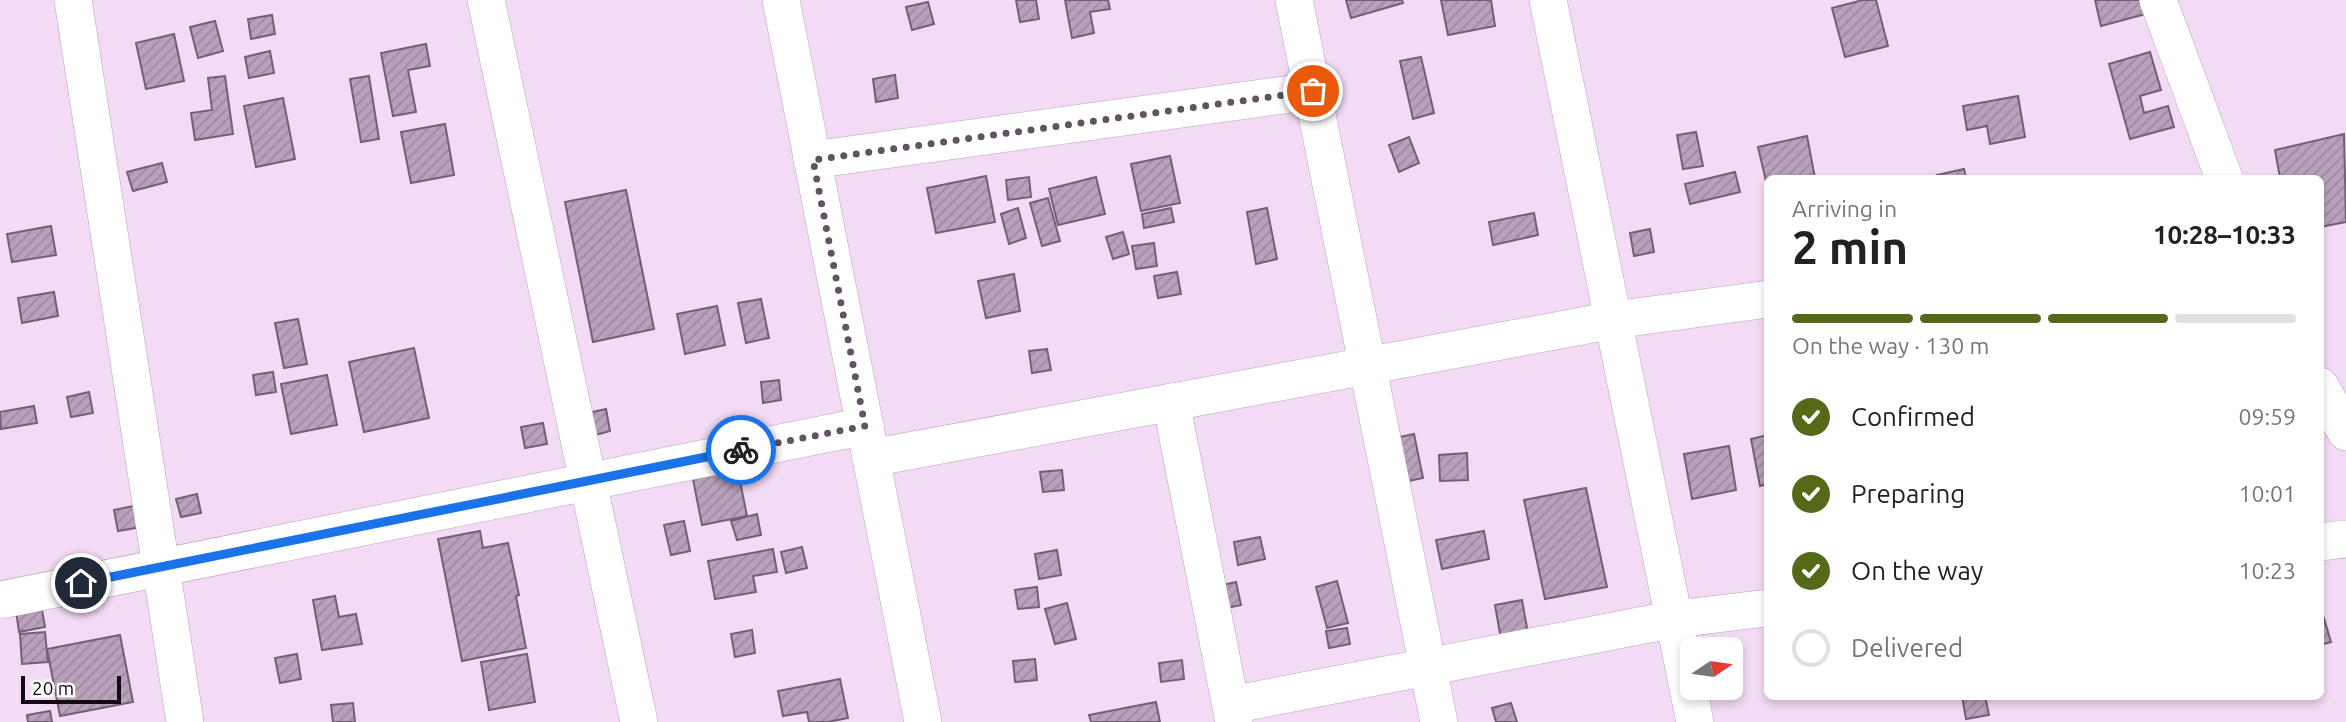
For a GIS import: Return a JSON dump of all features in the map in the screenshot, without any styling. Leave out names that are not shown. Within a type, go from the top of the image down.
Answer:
[{"type":"street","points":[[73,0],[185,722]]},
{"type":"street","points":[[486,0],[639,722]]},
{"type":"street","points":[[781,0],[923,722]]},
{"type":"street","points":[[1294,0],[1439,722]]},
{"type":"street","points":[[1548,0],[1695,722]]},
{"type":"street","points":[[2158,0],[2223,175]]},
{"type":"street","points":[[813,160],[1313,91]]},
{"type":"street","points":[[0,600],[588,481],[1171,402],[1614,320],[1764,300]]},
{"type":"street","points":[[2324,393],[2346,432]]},
{"type":"street","points":[[1171,402],[1232,713],[1428,667],[1675,619],[1764,608]]},
{"type":"street","points":[[2324,542],[2346,539]]},
{"type":"building","points":[[1016,0],[1036,0],[1039,19],[1020,22]]},
{"type":"building","points":[[1065,0],[1108,0],[1110,9],[1090,12],[1094,33],[1072,38]]},
{"type":"building","points":[[1346,0],[1402,0],[1403,3],[1351,18]]},
{"type":"building","points":[[1441,0],[1491,0],[1495,26],[1448,35]]},
{"type":"building","points":[[1863,0],[1876,0],[1888,46],[1845,57],[1832,8]]},
{"type":"building","points":[[2095,0],[2150,0],[2153,12],[2101,26]]},
{"type":"building","points":[[928,2],[934,24],[912,30],[906,7]]},
{"type":"building","points":[[272,15],[275,34],[251,39],[248,19]]},
{"type":"building","points":[[215,21],[223,51],[198,58],[190,27]]},
{"type":"building","points":[[174,34],[184,81],[146,89],[136,43]]},
{"type":"building","points":[[426,44],[430,66],[408,70],[416,112],[393,116],[381,53]]},
{"type":"building","points":[[270,51],[274,73],[249,78],[245,57]]},
{"type":"building","points":[[2150,52],[2161,90],[2140,96],[2144,113],[2168,106],[2174,127],[2130,139],[2109,64]]},
{"type":"building","points":[[1421,57],[1434,113],[1413,119],[1400,61]]},
{"type":"building","points":[[895,75],[898,98],[876,102],[873,79]]},
{"type":"building","points":[[225,76],[233,134],[195,140],[191,113],[212,110],[208,78]]},
{"type":"building","points":[[369,76],[379,139],[361,142],[350,79]]},
{"type":"building","points":[[2018,96],[2025,137],[1990,144],[1987,126],[1967,130],[1963,106]]},
{"type":"building","points":[[283,98],[295,159],[256,167],[244,106]]},
{"type":"building","points":[[445,124],[454,175],[411,183],[401,132]]},
{"type":"building","points":[[1696,132],[1703,166],[1683,169],[1677,135]]},
{"type":"building","points":[[2344,134],[2346,222],[2324,226],[2324,175],[2279,175],[2275,150]]},
{"type":"building","points":[[1807,136],[1814,175],[1765,175],[1758,147]]},
{"type":"building","points":[[1409,137],[1419,163],[1399,172],[1389,145]]},
{"type":"building","points":[[1170,156],[1180,203],[1141,211],[1131,164]]},
{"type":"building","points":[[162,163],[167,182],[133,191],[127,172]]},
{"type":"building","points":[[1964,169],[1965,175],[1937,175]]},
{"type":"building","points":[[1735,172],[1740,192],[1690,204],[1685,184]]},
{"type":"building","points":[[986,176],[995,222],[936,233],[927,188]]},
{"type":"building","points":[[1029,177],[1031,197],[1008,200],[1006,180]]},
{"type":"building","points":[[1096,177],[1105,214],[1058,225],[1049,189]]},
{"type":"building","points":[[626,190],[654,329],[593,342],[565,202]]},
{"type":"building","points":[[1048,198],[1060,241],[1042,246],[1030,203]]},
{"type":"building","points":[[1018,208],[1026,238],[1009,244],[1001,214]]},
{"type":"building","points":[[1171,208],[1174,222],[1144,228],[1142,214]]},
{"type":"building","points":[[1267,208],[1277,259],[1256,264],[1247,212]]},
{"type":"building","points":[[1534,213],[1538,235],[1493,245],[1489,222]]},
{"type":"building","points":[[51,226],[56,255],[12,262],[7,234]]},
{"type":"building","points":[[1650,229],[1654,252],[1634,256],[1630,233]]},
{"type":"building","points":[[1123,232],[1129,254],[1113,259],[1106,237]]},
{"type":"building","points":[[1154,243],[1157,266],[1136,269],[1132,246]]},
{"type":"building","points":[[1177,272],[1181,294],[1158,298],[1154,276]]},
{"type":"building","points":[[1014,274],[1020,311],[986,318],[978,281]]},
{"type":"building","points":[[54,292],[58,316],[22,323],[18,298]]},
{"type":"building","points":[[761,299],[769,338],[746,343],[738,303]]},
{"type":"building","points":[[717,306],[725,345],[685,354],[677,314]]},
{"type":"building","points":[[298,319],[307,364],[284,368],[275,323]]},
{"type":"building","points":[[414,348],[429,418],[364,432],[349,362]]},
{"type":"building","points":[[1047,349],[1051,370],[1032,373],[1029,351]]},
{"type":"building","points":[[273,372],[276,392],[256,395],[253,375]]},
{"type":"building","points":[[327,375],[337,425],[291,434],[281,384]]},
{"type":"building","points":[[779,380],[781,400],[763,403],[761,382]]},
{"type":"building","points":[[89,392],[93,413],[71,417],[67,397]]},
{"type":"building","points":[[34,406],[37,423],[1,429],[0,412]]},
{"type":"building","points":[[606,409],[610,431],[588,437],[583,414]]},
{"type":"building","points":[[543,423],[547,444],[525,448],[521,427]]},
{"type":"building","points":[[1414,434],[1423,478],[1399,483],[1391,439]]},
{"type":"building","points":[[1764,436],[1764,485],[1760,486],[1751,439]]},
{"type":"building","points":[[1729,446],[1736,490],[1692,499],[1684,454]]},
{"type":"building","points":[[1467,453],[1468,480],[1440,481],[1439,455]]},
{"type":"building","points":[[737,466],[747,516],[702,525],[692,474]]},
{"type":"building","points":[[1062,470],[1064,490],[1043,492],[1040,472]]},
{"type":"building","points":[[1586,488],[1607,587],[1545,599],[1524,500]]},
{"type":"building","points":[[197,494],[201,513],[181,517],[176,499]]},
{"type":"building","points":[[138,505],[142,527],[118,531],[114,510]]},
{"type":"building","points":[[757,514],[761,535],[737,540],[731,521]]},
{"type":"building","points":[[684,521],[690,551],[671,555],[664,525]]},
{"type":"building","points":[[480,531],[483,548],[508,543],[526,648],[462,661],[438,539]]},
{"type":"building","points":[[1484,531],[1489,559],[1442,569],[1436,540]]},
{"type":"building","points":[[1260,537],[1265,559],[1238,565],[1234,542]]},
{"type":"building","points":[[802,547],[807,568],[786,573],[781,552]]},
{"type":"building","points":[[773,549],[777,572],[753,576],[756,592],[715,599],[708,561]]},
{"type":"building","points":[[1057,550],[1061,575],[1039,579],[1035,554]]},
{"type":"building","points":[[1337,581],[1348,623],[1327,628],[1316,587]]},
{"type":"building","points":[[1236,582],[1241,605],[1222,609],[1218,586]]},
{"type":"building","points":[[1037,587],[1039,607],[1018,609],[1015,590]]},
{"type":"building","points":[[335,596],[339,617],[356,614],[362,644],[322,650],[313,600]]},
{"type":"building","points":[[40,599],[45,627],[19,632],[15,604]]},
{"type":"building","points":[[1522,600],[1529,639],[1502,645],[1495,605]]},
{"type":"building","points":[[1067,603],[1076,639],[1055,644],[1045,609]]},
{"type":"building","points":[[2324,618],[2331,642],[2324,644]]},
{"type":"building","points":[[1347,628],[1350,644],[1329,648],[1326,631]]},
{"type":"building","points":[[752,630],[755,653],[735,657],[731,634]]},
{"type":"building","points":[[45,632],[48,662],[22,664],[20,634]]},
{"type":"building","points":[[120,635],[133,702],[60,716],[47,649]]},
{"type":"building","points":[[297,654],[301,679],[280,683],[275,658]]},
{"type":"building","points":[[527,654],[535,702],[489,710],[481,662]]},
{"type":"building","points":[[1035,659],[1037,680],[1015,682],[1013,661]]},
{"type":"building","points":[[1182,660],[1184,679],[1161,682],[1159,663]]},
{"type":"building","points":[[840,679],[848,718],[809,722],[807,712],[783,716],[778,691]]},
{"type":"building","points":[[1963,700],[1986,700],[1989,715],[1966,719]]},
{"type":"building","points":[[1156,702],[1160,722],[1091,722],[1089,715]]},
{"type":"building","points":[[353,703],[355,722],[333,722],[331,705]]},
{"type":"building","points":[[1511,703],[1517,722],[1496,722],[1492,708]]},
{"type":"building","points":[[50,711],[52,722],[28,722],[27,715]]},
{"type":"way so far","points":[[741,450],[865,426],[813,160],[1313,91]]},
{"type":"route","points":[[81,583],[741,450]]}]
